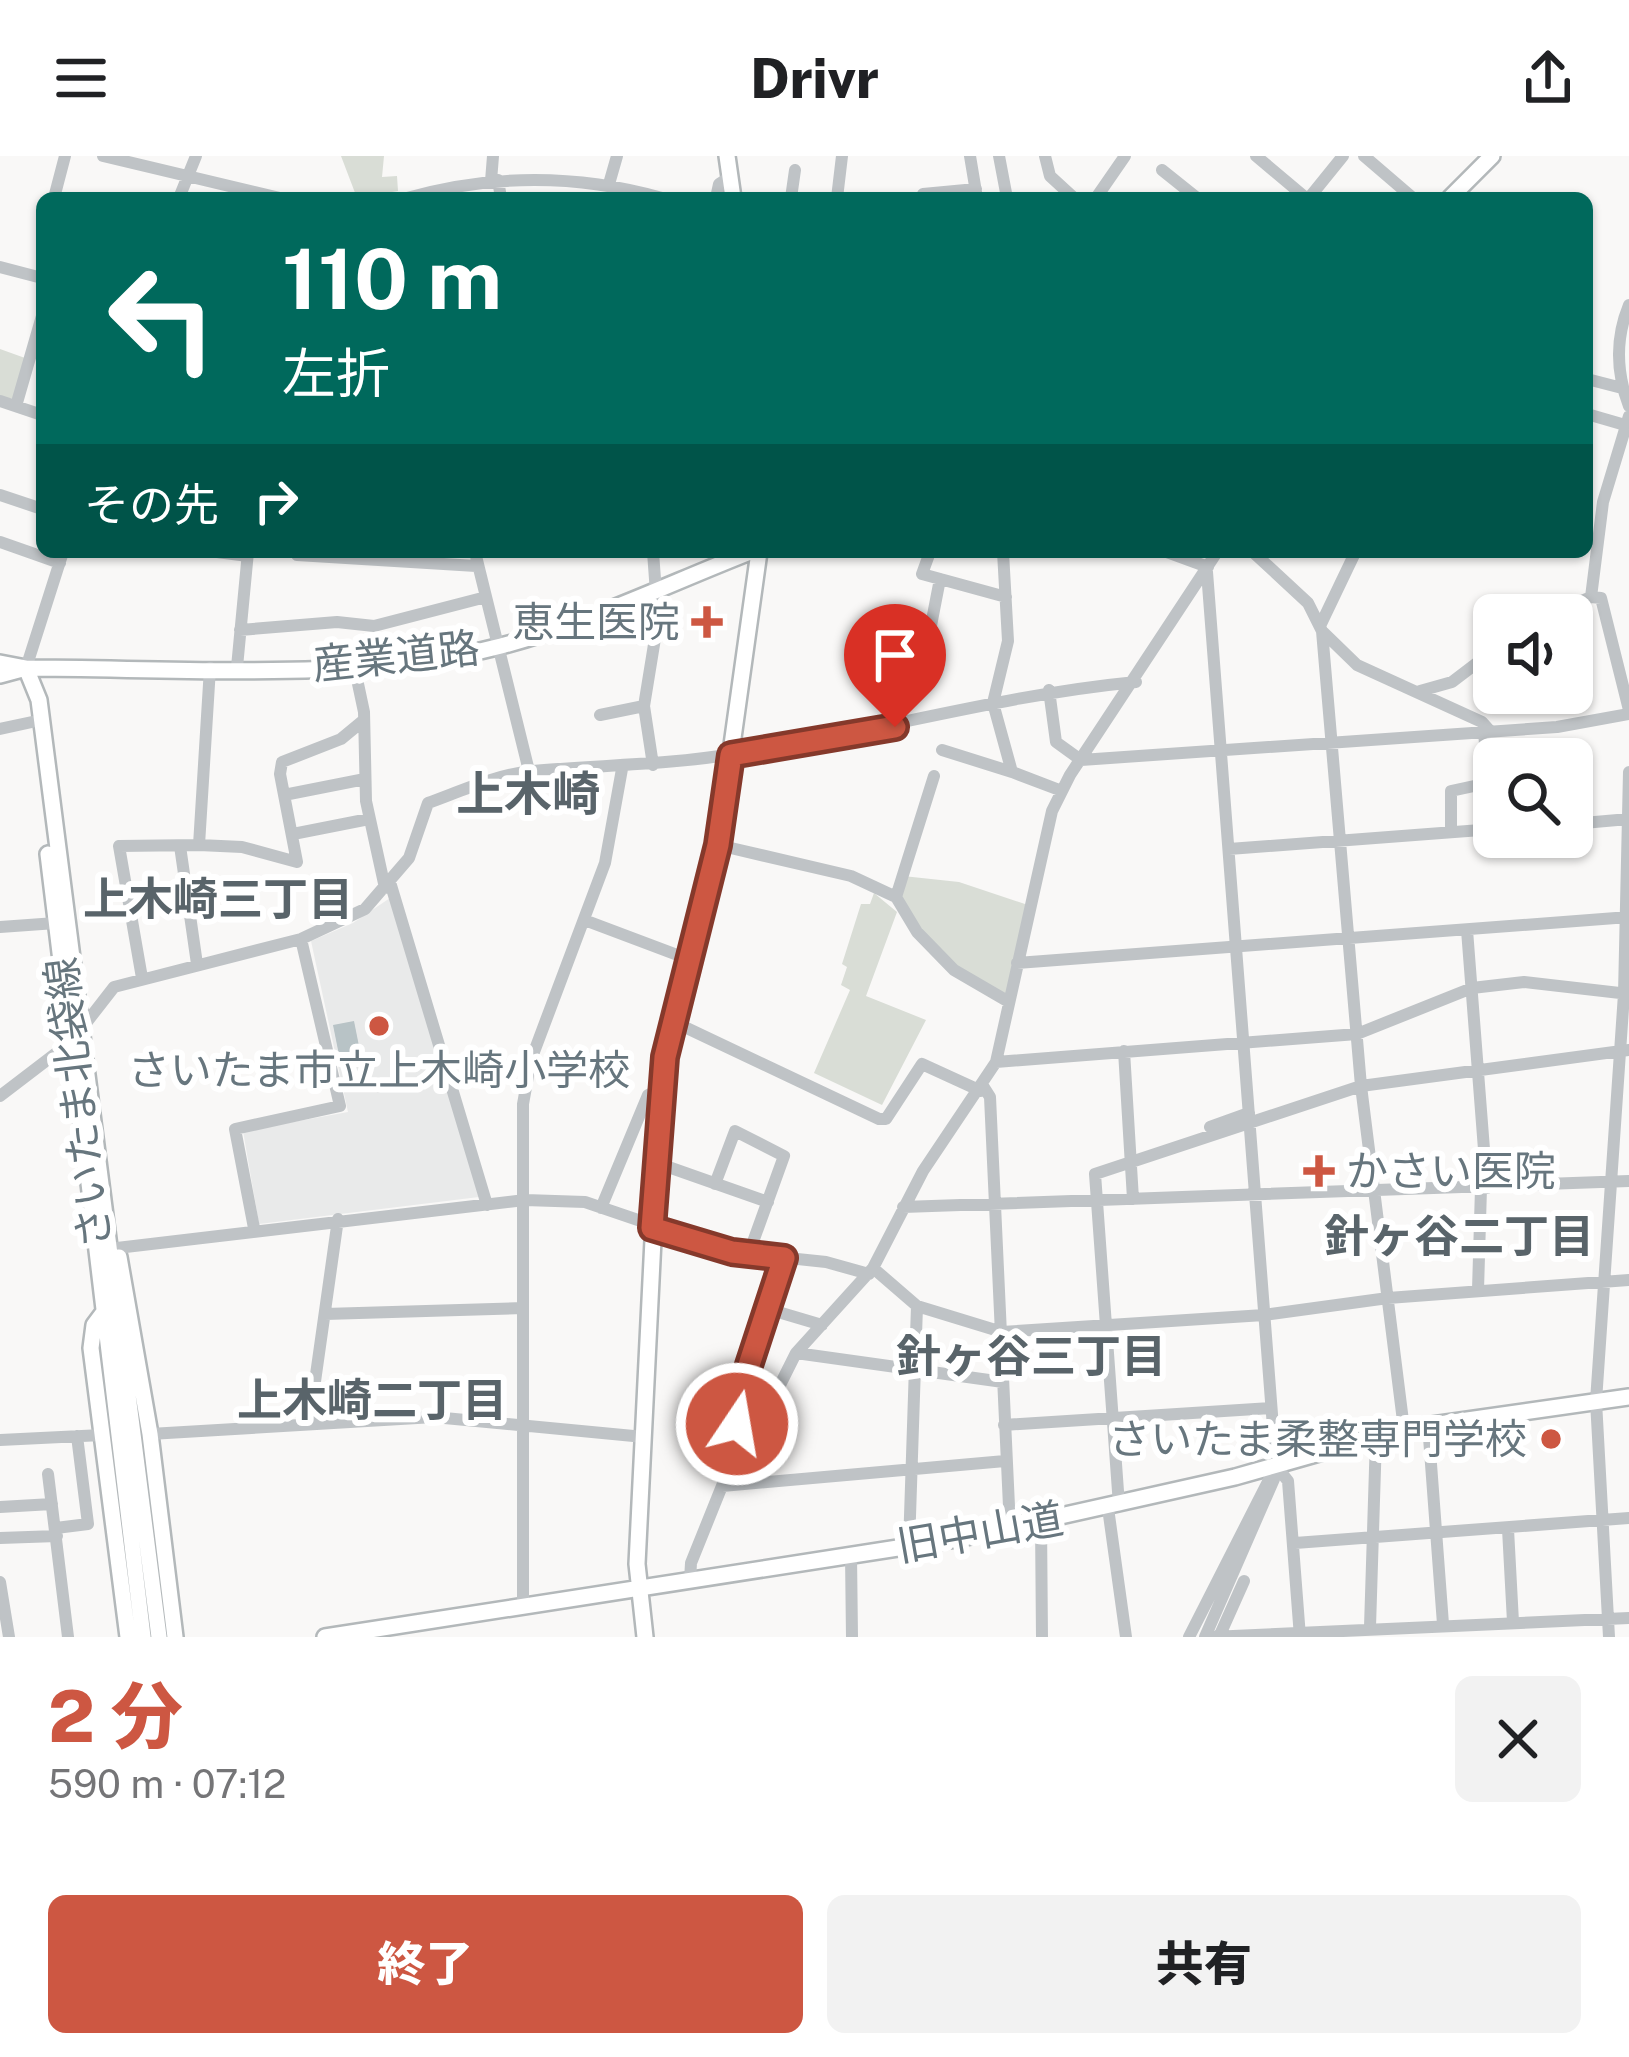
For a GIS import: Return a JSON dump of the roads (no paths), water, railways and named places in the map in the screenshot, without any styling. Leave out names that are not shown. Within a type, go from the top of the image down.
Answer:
[{"type":"main road","points":[[727,156],[732,192]]},
{"type":"main road","points":[[1456,192],[1492,156]]},
{"type":"main road","name":"産業道路","points":[[0,662],[26,668],[354,664],[498,646],[738,558]]},
{"type":"main road","points":[[645,1637],[639,1587],[662,1088],[672,1022],[718,845],[753,558]]},
{"type":"main road","name":"産業道路","points":[[0,675],[26,668]]},
{"type":"main road","name":"さいたま北袋線","points":[[26,668],[56,923],[117,1249],[126,1434],[128,1637]]},
{"type":"main road","name":"さいたま北袋線","points":[[26,668],[39,700],[103,1313],[94,1324],[91,1348],[126,1434],[175,1637]]},
{"type":"main road","name":"さいたま北袋線","points":[[98,1154],[143,1637]]},
{"type":"main road","name":"旧中山道","points":[[329,1637],[408,1630],[523,1606],[1010,1528],[1276,1466],[1404,1429],[1629,1397]]},
{"type":"main road","name":"さいたま北袋線","points":[[126,1434],[159,1637]]},
{"type":"street","points":[[56,192],[65,156]]},
{"type":"street","points":[[103,156],[254,192]]},
{"type":"street","points":[[181,192],[196,156]]},
{"type":"street","points":[[493,156],[499,192]]},
{"type":"street","points":[[438,192],[495,181],[560,179],[607,192],[617,156]]},
{"type":"street","points":[[838,192],[842,156]]},
{"type":"street","points":[[970,156],[976,192]]},
{"type":"street","points":[[999,156],[1005,192]]},
{"type":"street","points":[[1045,156],[1050,176],[1068,192]]},
{"type":"street","points":[[1100,192],[1125,156]]},
{"type":"street","points":[[1256,156],[1301,192]]},
{"type":"street","points":[[1313,192],[1343,156]]},
{"type":"street","points":[[1364,156],[1406,192]]},
{"type":"street","points":[[792,192],[795,170]]},
{"type":"street","points":[[1162,170],[1190,192]]},
{"type":"street","points":[[717,192],[719,184],[730,177]]},
{"type":"street","points":[[0,267],[36,276]]},
{"type":"street","points":[[1629,305],[1622,388],[1629,406]]},
{"type":"street","points":[[16,406],[36,353]]},
{"type":"street","points":[[1593,381],[1622,388]]},
{"type":"street","points":[[0,401],[36,413]]},
{"type":"street","points":[[1591,594],[1603,502],[1627,421],[1593,415]]},
{"type":"street","points":[[0,495],[36,507]]},
{"type":"street","points":[[1593,500],[1603,502]]},
{"type":"street","points":[[0,542],[36,551]]},
{"type":"street","points":[[26,668],[61,558]]},
{"type":"street","points":[[237,667],[248,558]]},
{"type":"street","points":[[430,558],[475,559],[530,771]]},
{"type":"street","points":[[653,765],[644,706],[660,587],[654,558]]},
{"type":"street","points":[[928,558],[922,574],[1006,597]]},
{"type":"street","points":[[1003,558],[1008,641],[993,703],[1012,772]]},
{"type":"street","points":[[1181,558],[1207,569]]},
{"type":"street","points":[[690,1580],[722,1486],[758,1430],[796,1353],[871,1271],[903,1207],[996,1062],[1033,883],[1062,791],[1213,558]]},
{"type":"street","points":[[1259,558],[1308,603],[1322,627],[1357,665],[1386,682],[1420,691],[1487,731]]},
{"type":"street","points":[[1353,558],[1322,627],[1361,1086],[1404,1429]]},
{"type":"street","points":[[1207,569],[1276,1466],[1271,1494],[1214,1637],[1629,1618]]},
{"type":"street","points":[[895,727],[903,638],[928,640],[940,579]]},
{"type":"street","points":[[240,630],[337,622],[374,626],[486,597]]},
{"type":"street","points":[[1049,690],[1056,742],[1081,760],[1487,731],[1629,712],[1601,598],[1593,597]]},
{"type":"street","points":[[354,664],[364,720],[369,819],[487,1205]]},
{"type":"street","points":[[1420,691],[1453,682],[1473,666]]},
{"type":"street","points":[[199,845],[210,668]]},
{"type":"street","points":[[0,1096],[76,1036],[114,987],[301,940],[348,921],[409,858],[428,803],[530,771],[622,769],[731,755],[895,727],[1049,690],[1136,682]]},
{"type":"street","points":[[600,715],[644,706]]},
{"type":"street","points":[[142,978],[119,846],[242,847],[297,862],[283,763],[341,739],[364,720]]},
{"type":"street","points":[[0,729],[32,722]]},
{"type":"street","points":[[1451,832],[1451,791],[1488,783],[1487,731]]},
{"type":"street","points":[[942,750],[1062,791]]},
{"type":"street","points":[[523,1606],[523,1104],[531,1060],[587,921],[622,769]]},
{"type":"street","points":[[1609,1637],[1596,1401],[1610,1181],[1622,1116],[1629,772]]},
{"type":"street","points":[[896,897],[934,776]]},
{"type":"street","points":[[284,795],[365,779]]},
{"type":"street","points":[[292,834],[369,819]]},
{"type":"street","points":[[1593,822],[1629,819]]},
{"type":"street","points":[[1229,849],[1473,831]]},
{"type":"street","points":[[718,845],[851,876],[896,897],[917,932],[954,970],[1009,1001]]},
{"type":"street","points":[[180,846],[197,964]]},
{"type":"street","points":[[1017,963],[1628,917]]},
{"type":"street","points":[[587,921],[688,959]]},
{"type":"street","points":[[0,927],[56,923]]},
{"type":"street","points":[[1467,930],[1484,1188],[1478,1290]]},
{"type":"street","points":[[254,1228],[235,1130],[340,1106],[301,940]]},
{"type":"street","points":[[996,1062],[1357,1034],[1472,988],[1524,982],[1626,994]]},
{"type":"street","points":[[672,1022],[879,1119],[886,1119],[922,1064],[982,1089],[990,1097],[1010,1528]]},
{"type":"street","points":[[1210,1127],[1361,1086],[1624,1050]]},
{"type":"street","points":[[1124,1051],[1133,1199]]},
{"type":"street","points":[[601,1208],[648,1095],[662,1088]]},
{"type":"street","points":[[1126,1637],[1113,1506],[1095,1174],[1250,1118]]},
{"type":"street","points":[[715,1184],[735,1131],[784,1156],[749,1253]]},
{"type":"street","points":[[657,1163],[767,1202]]},
{"type":"street","points":[[903,1207],[1629,1181]]},
{"type":"street","points":[[117,1249],[254,1228],[525,1200],[586,1202],[652,1228],[749,1253],[871,1271],[917,1306],[1002,1332],[1264,1315],[1388,1298],[1629,1280]]},
{"type":"street","points":[[309,1424],[338,1219]]},
{"type":"street","points":[[758,1430],[737,1424],[784,1258]]},
{"type":"street","points":[[909,1546],[917,1306]]},
{"type":"street","points":[[325,1314],[523,1308]]},
{"type":"street","points":[[768,1309],[822,1325]]},
{"type":"street","points":[[796,1353],[1004,1382]]},
{"type":"street","points":[[1004,1425],[1271,1408]]},
{"type":"street","points":[[0,1440],[434,1418],[644,1437]]},
{"type":"street","points":[[1428,1424],[1443,1624]]},
{"type":"street","points":[[0,1538],[88,1524],[76,1436]]},
{"type":"street","points":[[1370,1627],[1376,1437]]},
{"type":"street","points":[[722,1486],[1005,1461]]},
{"type":"street","points":[[1276,1466],[1288,1481],[1300,1634]]},
{"type":"street","points":[[1189,1637],[1276,1466]]},
{"type":"street","points":[[48,1474],[68,1637]]},
{"type":"street","points":[[0,1507],[52,1504]]},
{"type":"street","points":[[1295,1544],[1629,1518]]},
{"type":"street","points":[[1041,1522],[1042,1637]]},
{"type":"street","points":[[1508,1529],[1513,1622]]},
{"type":"street","points":[[851,1555],[852,1637]]},
{"type":"street","points":[[0,1582],[9,1637]]},
{"type":"place","name":"恵生医院","points":[[707,622]]},
{"type":"place","name":"さいたま市立上木崎小学校","points":[[379,1026]]},
{"type":"place","name":"かさい医院","points":[[1319,1171]]},
{"type":"place","name":"さいたま柔整専門学校","points":[[1551,1439]]},
{"type":"district","name":"上木崎","points":[[528,794]]},
{"type":"district","name":"上木崎三丁目","points":[[218,899]]},
{"type":"district","name":"針ヶ谷二丁目","points":[[1459,1236]]},
{"type":"district","name":"針ヶ谷三丁目","points":[[1031,1356]]},
{"type":"district","name":"上木崎二丁目","points":[[372,1400]]}]
